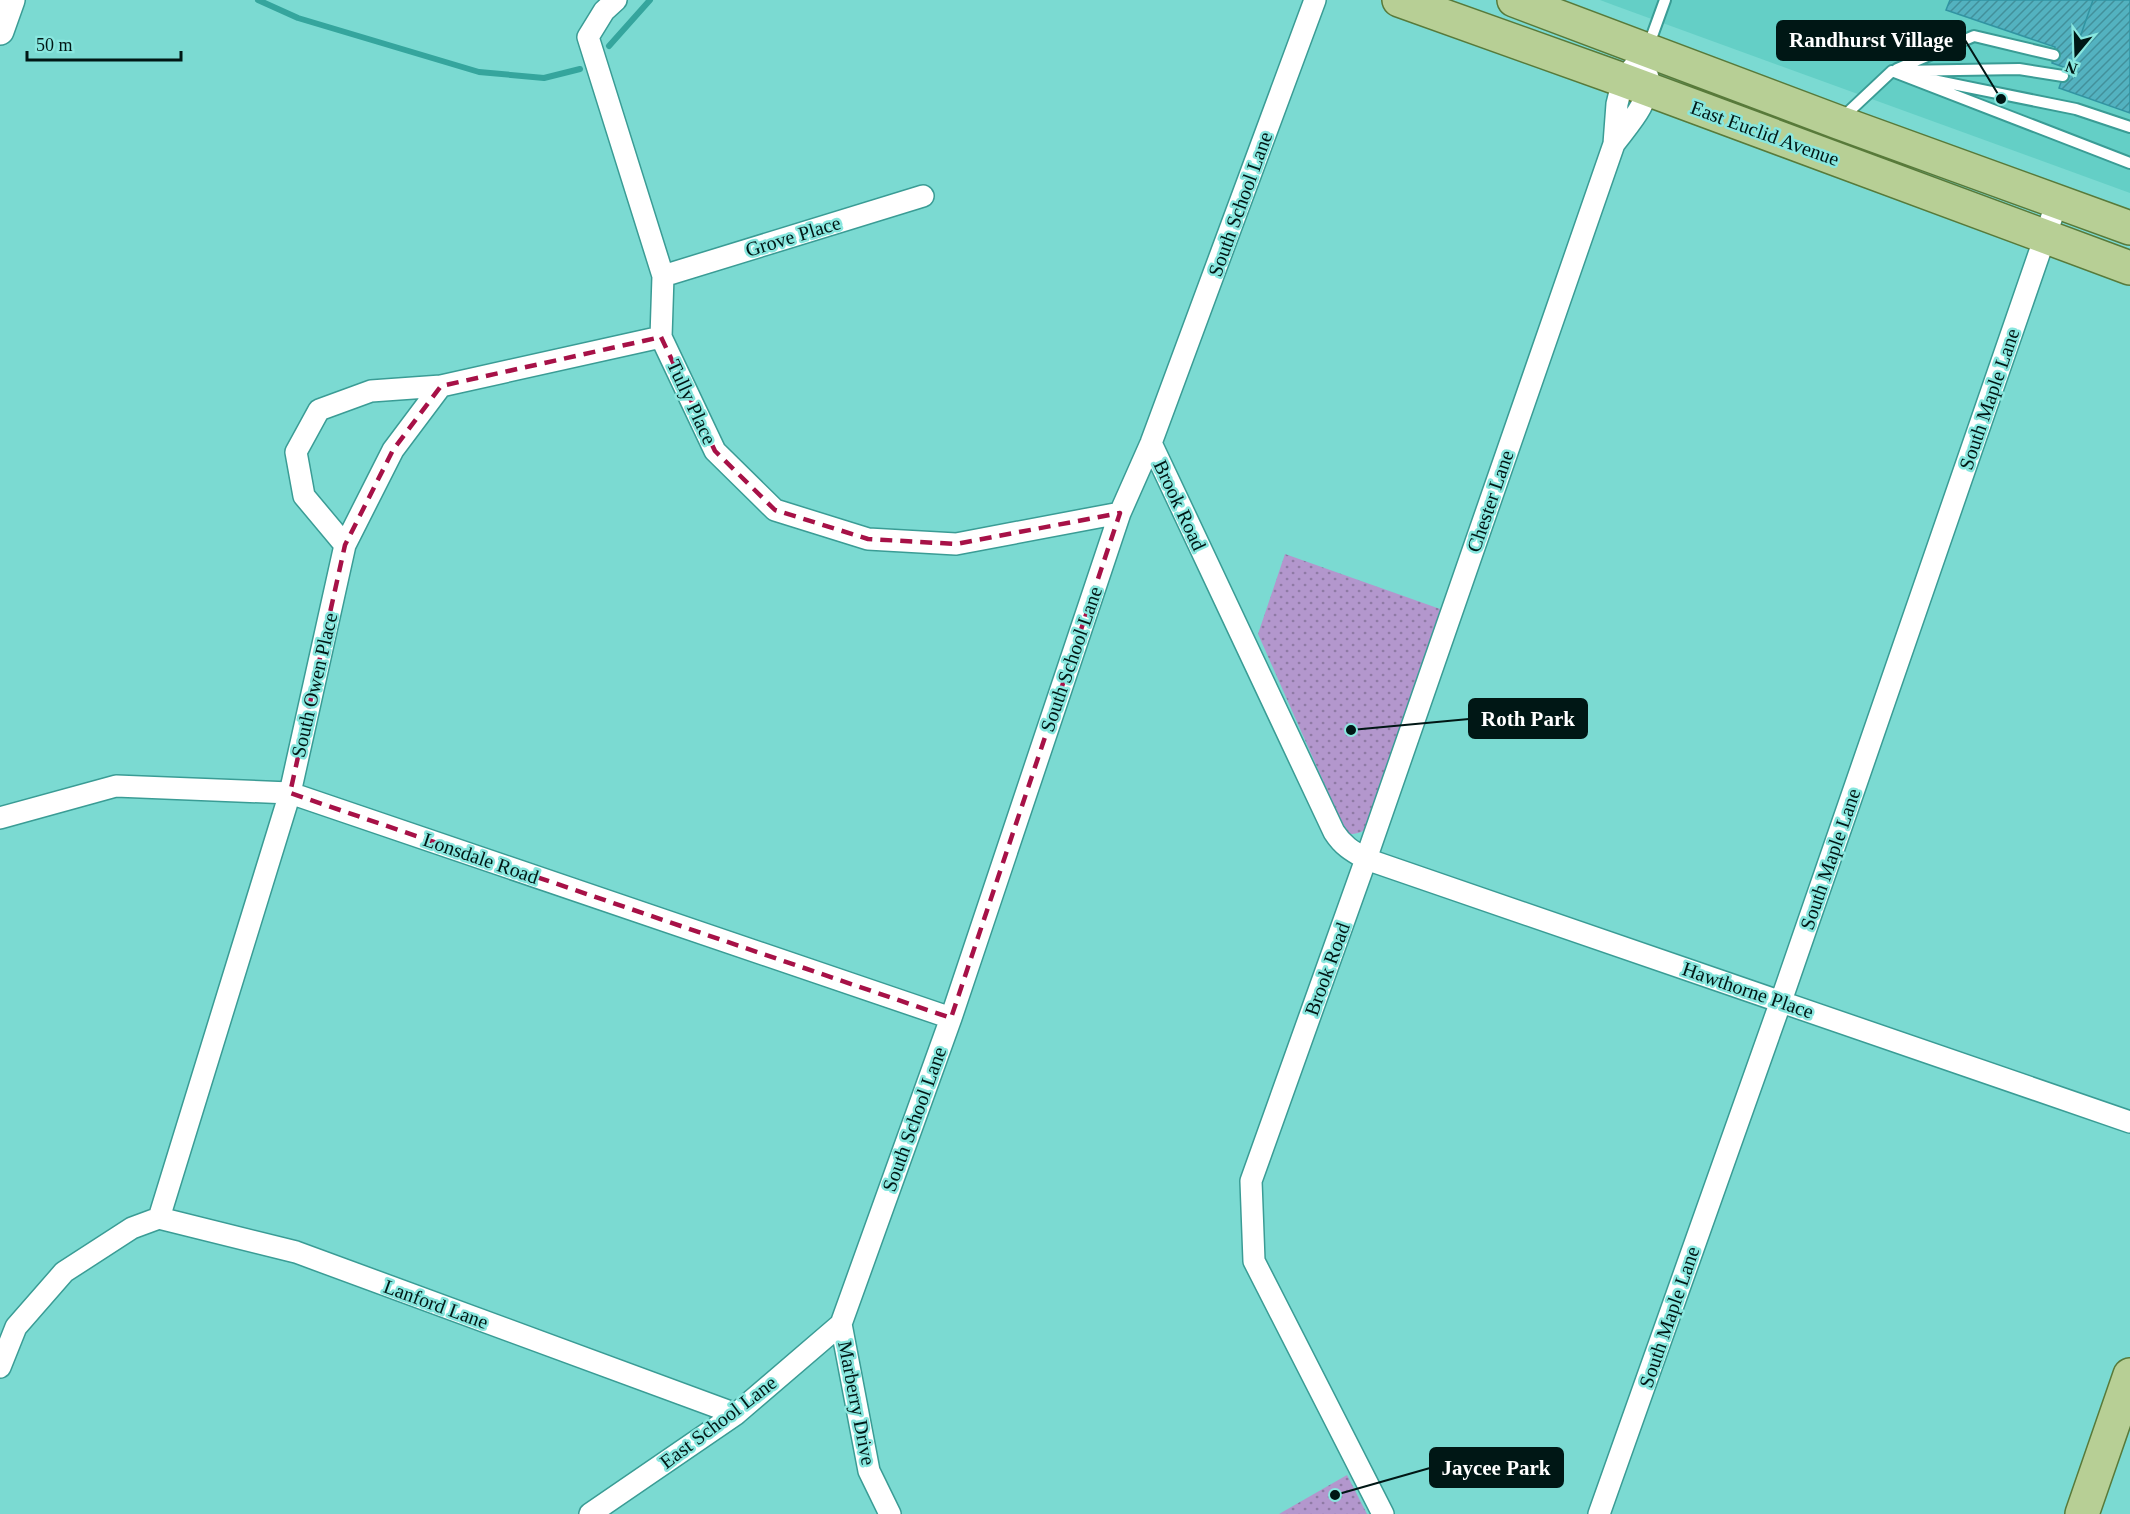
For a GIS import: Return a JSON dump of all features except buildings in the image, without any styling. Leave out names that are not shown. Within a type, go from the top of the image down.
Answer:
[{"type":"main road","name":"East Euclid Avenue","points":[[1399,0],[2130,268]]},
{"type":"main road","name":"East Euclid Avenue","points":[[1514,0],[1838,122],[2130,228]]},
{"type":"main road","points":[[2082,1514],[2130,1375]]},
{"type":"street","points":[[0,31],[11,0]]},
{"type":"street","name":"Tully Place","points":[[615,0],[604,11],[588,37],[663,276],[661,337],[715,451],[775,510],[868,539],[956,544],[1120,513]]},
{"type":"street","name":"South School Lane","points":[[842,1324],[951,1018],[1120,513],[1151,443],[1315,0]]},
{"type":"street","name":"Chester Lane","points":[[1366,859],[1614,144],[1617,104],[1636,85],[1647,51]]},
{"type":"street","name":"Grove Place","points":[[663,276],[923,196]]},
{"type":"street","name":"South Maple Lane","points":[[1599,1514],[1781,1001],[2057,202]]},
{"type":"street","points":[[345,545],[304,496],[296,452],[320,410],[371,391],[441,386],[661,337]]},
{"type":"street","name":"South Owen Place","points":[[159,1218],[290,793],[345,545],[393,450],[441,386]]},
{"type":"street","name":"Brook Road","points":[[1151,443],[1334,832],[1342,844],[1366,859],[1251,1181],[1254,1262],[1383,1514]]},
{"type":"street","name":"Lonsdale Road","points":[[0,818],[116,786],[290,793],[951,1018]]},
{"type":"street","name":"Hawthorne Place","points":[[1366,859],[2130,1122]]},
{"type":"street","points":[[0,1367],[16,1327],[64,1272],[132,1228],[159,1218]]},
{"type":"street","name":"Lanford Lane","points":[[159,1218],[296,1252],[736,1414]]},
{"type":"street","name":"East School Lane","points":[[590,1514],[736,1414],[842,1324]]},
{"type":"street","name":"Marberry Drive","points":[[842,1324],[869,1470],[890,1514]]},
{"type":"lane","points":[[1647,51],[1665,0]]},
{"type":"lane","points":[[1838,122],[1892,71],[1974,36],[2054,55]]},
{"type":"lane","points":[[1892,71],[2019,69],[2063,76]]},
{"type":"lane","points":[[1892,71],[2076,109],[2130,127]]},
{"type":"lane","points":[[1892,71],[2130,163]]},
{"type":"highlighted area","points":[[661,337],[715,451],[775,510],[868,539],[956,544],[1120,513],[951,1018],[290,793],[345,545],[393,450],[441,386]]},
{"type":"shaded area","points":[[1600,0],[2130,0],[2130,193],[1616,6]]},
{"type":"shaded area","points":[[1285,554],[1443,610],[1369,826],[1358,833],[1350,834],[1344,828],[1258,634]]},
{"type":"shaded area","points":[[1347,1475],[1367,1514],[1279,1514]]},
{"type":"waterway","points":[[258,0],[298,18],[479,72],[544,78],[580,69]]},
{"type":"waterway","points":[[609,46],[650,0]]},
{"type":"place","name":"Randhurst Village","points":[[2001,99]]},
{"type":"place","name":"Roth Park","points":[[1351,730]]},
{"type":"place","name":"Jaycee Park","points":[[1335,1495]]}]
